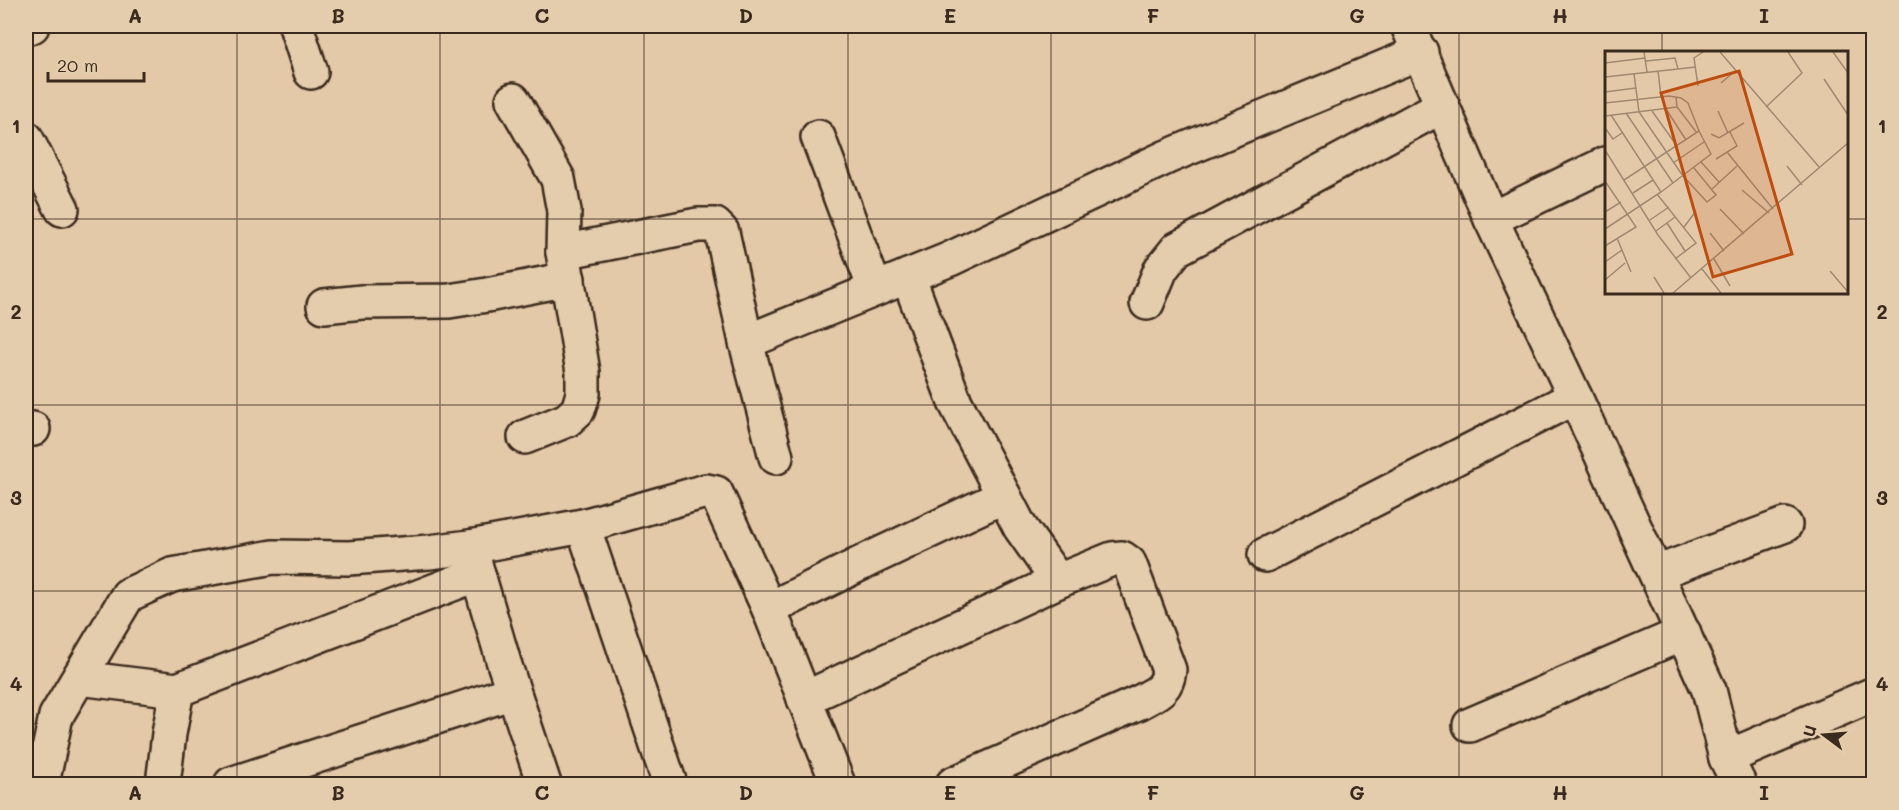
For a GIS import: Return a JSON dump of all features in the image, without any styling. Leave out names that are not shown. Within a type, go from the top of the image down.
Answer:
[{"type":"street","points":[[26,28],[32,26]]},
{"type":"street","points":[[296,26],[311,72]]},
{"type":"street","points":[[746,342],[950,259],[1414,39],[1491,219],[1709,690],[1733,771],[1874,694]]},
{"type":"street","points":[[513,100],[558,179],[564,211],[565,265],[583,372],[583,394],[578,410],[567,420],[525,437]]},
{"type":"street","points":[[1147,303],[1161,269],[1177,249],[1442,106]]},
{"type":"street","points":[[818,137],[875,289]]},
{"type":"street","points":[[26,138],[62,209]]},
{"type":"street","points":[[1491,219],[1605,164]]},
{"type":"street","points":[[324,306],[362,302],[449,301],[487,295],[565,265],[698,225],[715,225],[722,232],[746,342],[776,458]]},
{"type":"street","points":[[908,276],[955,402],[1020,527],[1058,581]]},
{"type":"street","points":[[1265,555],[1575,397]]},
{"type":"street","points":[[79,678],[177,690],[474,561],[583,526],[706,491],[716,493],[769,609],[838,784]]},
{"type":"street","points":[[769,609],[1004,496]]},
{"type":"street","points":[[1656,573],[1785,525]]},
{"type":"street","points":[[583,526],[670,784]]},
{"type":"street","points":[[42,784],[56,716],[128,595],[172,575],[273,557],[349,558],[429,552],[474,561]]},
{"type":"street","points":[[804,699],[1058,581],[1112,559],[1122,558],[1129,563],[1169,670],[1168,682],[1159,692],[1140,702],[953,784]]},
{"type":"street","points":[[474,561],[513,692],[544,784]]},
{"type":"street","points":[[1470,725],[1683,633]]},
{"type":"street","points":[[163,784],[177,690]]},
{"type":"street","points":[[231,784],[513,692]]}]
